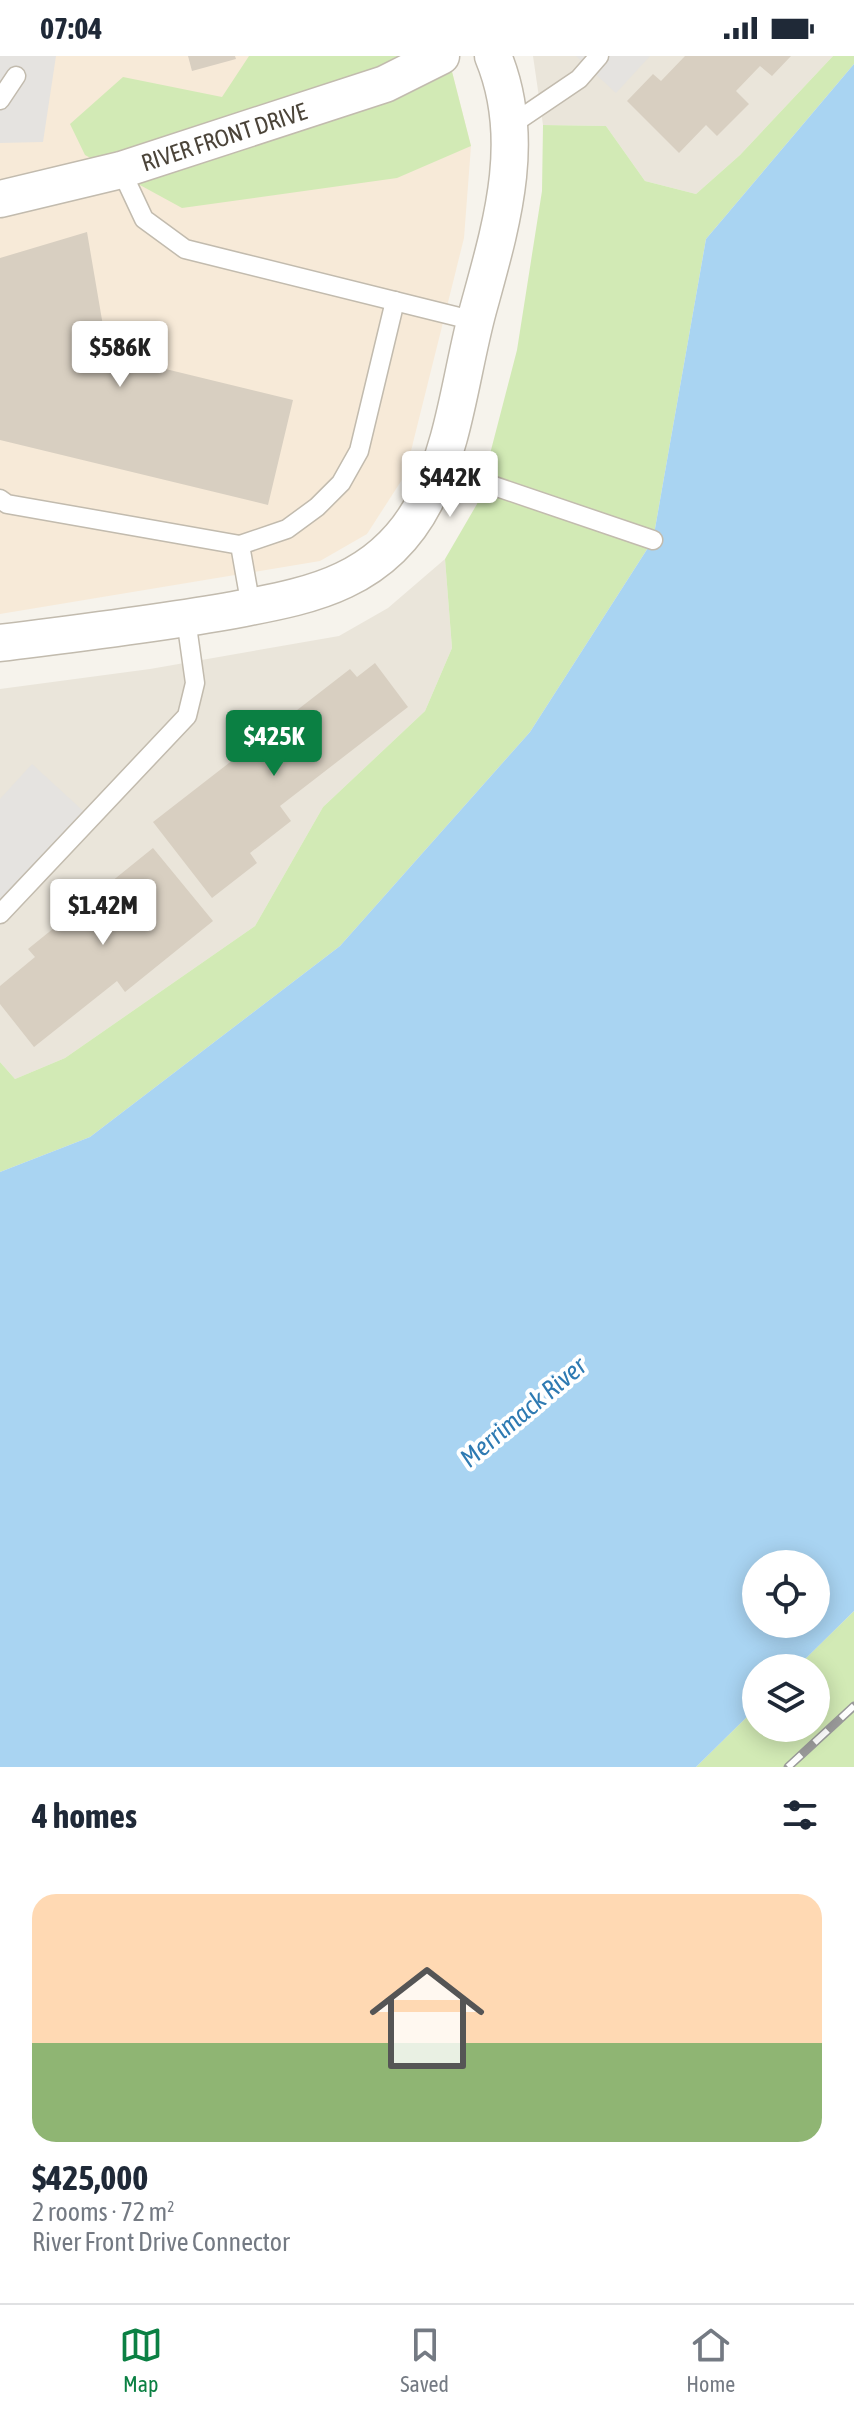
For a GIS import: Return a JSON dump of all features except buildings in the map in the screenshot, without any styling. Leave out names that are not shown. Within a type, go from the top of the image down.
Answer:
[{"type":"street","name":"RIVER FRONT DRIVE","points":[[0,199],[121,170],[385,84],[441,56]]},
{"type":"street","points":[[0,643],[186,619],[251,607],[323,588],[345,580],[378,560],[405,535],[441,468],[475,321],[500,231],[510,168],[511,125],[504,82],[493,56]]},
{"type":"lane","points":[[511,125],[579,79],[599,56]]},
{"type":"lane","points":[[0,100],[16,76]]},
{"type":"lane","points":[[121,170],[144,219],[185,249],[475,321]]},
{"type":"lane","points":[[0,499],[7,504],[240,545],[287,529],[317,507],[341,483],[359,451],[395,301]]},
{"type":"lane","points":[[441,468],[653,540]]},
{"type":"lane","points":[[240,545],[251,607]]},
{"type":"lane","points":[[0,914],[187,716],[195,683],[186,619]]},
{"type":"shaded area","points":[[0,56],[448,56],[471,146],[464,238],[405,475],[367,534],[320,561],[0,614]]},
{"type":"shaded area","points":[[0,56],[56,56],[43,142],[0,143]]},
{"type":"shaded area","points":[[533,56],[833,56],[740,155],[696,194],[645,181],[606,126],[543,125]]},
{"type":"shaded area","points":[[576,56],[650,56],[616,93]]},
{"type":"shaded area","points":[[445,559],[452,648],[425,711],[323,807],[255,926],[65,1058],[15,1079],[0,1062],[0,689],[150,669],[339,636],[388,608]]},
{"type":"shaded area","points":[[32,764],[93,820],[11,910],[0,900],[0,799]]},
{"type":"green space","points":[[249,56],[448,56],[471,146],[397,178],[182,208],[85,155],[70,124],[123,77],[222,97]]},
{"type":"green space","points":[[833,56],[854,56],[854,64],[706,239],[653,540],[530,732],[340,946],[90,1137],[0,1172],[0,1062],[15,1079],[65,1058],[255,926],[323,807],[425,711],[452,648],[445,559],[477,504],[517,350],[542,191],[543,125],[606,126],[645,181],[696,194],[740,155]]},
{"type":"green space","points":[[854,1611],[854,1767],[696,1767],[742,1722],[742,1742],[830,1742],[830,1654],[810,1654],[830,1638]]},
{"type":"water","name":"Merrimack River","points":[[854,64],[854,1611],[830,1635],[830,1550],[742,1550],[742,1638],[827,1638],[810,1654],[742,1654],[742,1722],[696,1767],[0,1767],[0,1172],[90,1137],[340,946],[530,732],[653,540],[706,239]]},
{"type":"railway","points":[[788,1767],[854,1706]]}]
